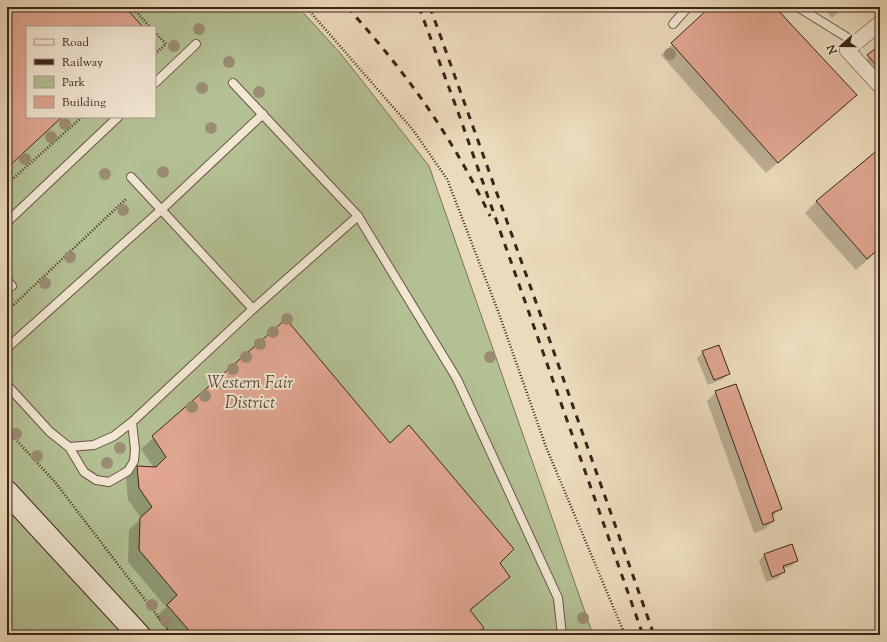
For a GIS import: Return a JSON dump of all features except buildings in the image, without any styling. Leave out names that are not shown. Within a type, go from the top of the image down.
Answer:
[{"type":"main road","points":[[7,492],[139,635]]},
{"type":"street","points":[[880,23],[851,46],[880,86]]},
{"type":"lane","points":[[673,24],[688,7]]},
{"type":"lane","points":[[798,7],[851,46]]},
{"type":"lane","points":[[156,82],[196,44]]},
{"type":"lane","points":[[233,83],[358,216],[457,379],[558,598],[562,635]]},
{"type":"lane","points":[[7,348],[161,210],[263,114]]},
{"type":"lane","points":[[7,222],[117,118]]},
{"type":"lane","points":[[131,177],[253,309]]},
{"type":"lane","points":[[70,447],[94,445],[114,436],[132,422],[253,309],[358,216]]},
{"type":"lane","points":[[7,385],[50,432],[70,447],[84,472],[96,480],[109,482],[128,471],[134,461],[135,449],[132,422]]},
{"type":"path","points":[[132,7],[149,26]]},
{"type":"path","points":[[306,7],[414,130],[448,179],[498,311],[546,446],[625,635]]},
{"type":"path","points":[[156,33],[166,44],[156,53]]},
{"type":"path","points":[[7,184],[81,118]]},
{"type":"path","points":[[7,311],[126,199]]},
{"type":"path","points":[[7,430],[55,482],[172,635]]},
{"type":"green space","name":"Western Fair District","points":[[7,7],[298,7],[341,54],[429,166],[593,635],[7,635]]},
{"type":"railway","points":[[347,7],[389,56],[444,132],[490,216]]},
{"type":"railway","points":[[419,7],[458,112],[643,635]]},
{"type":"railway","points":[[430,7],[654,635]]}]
